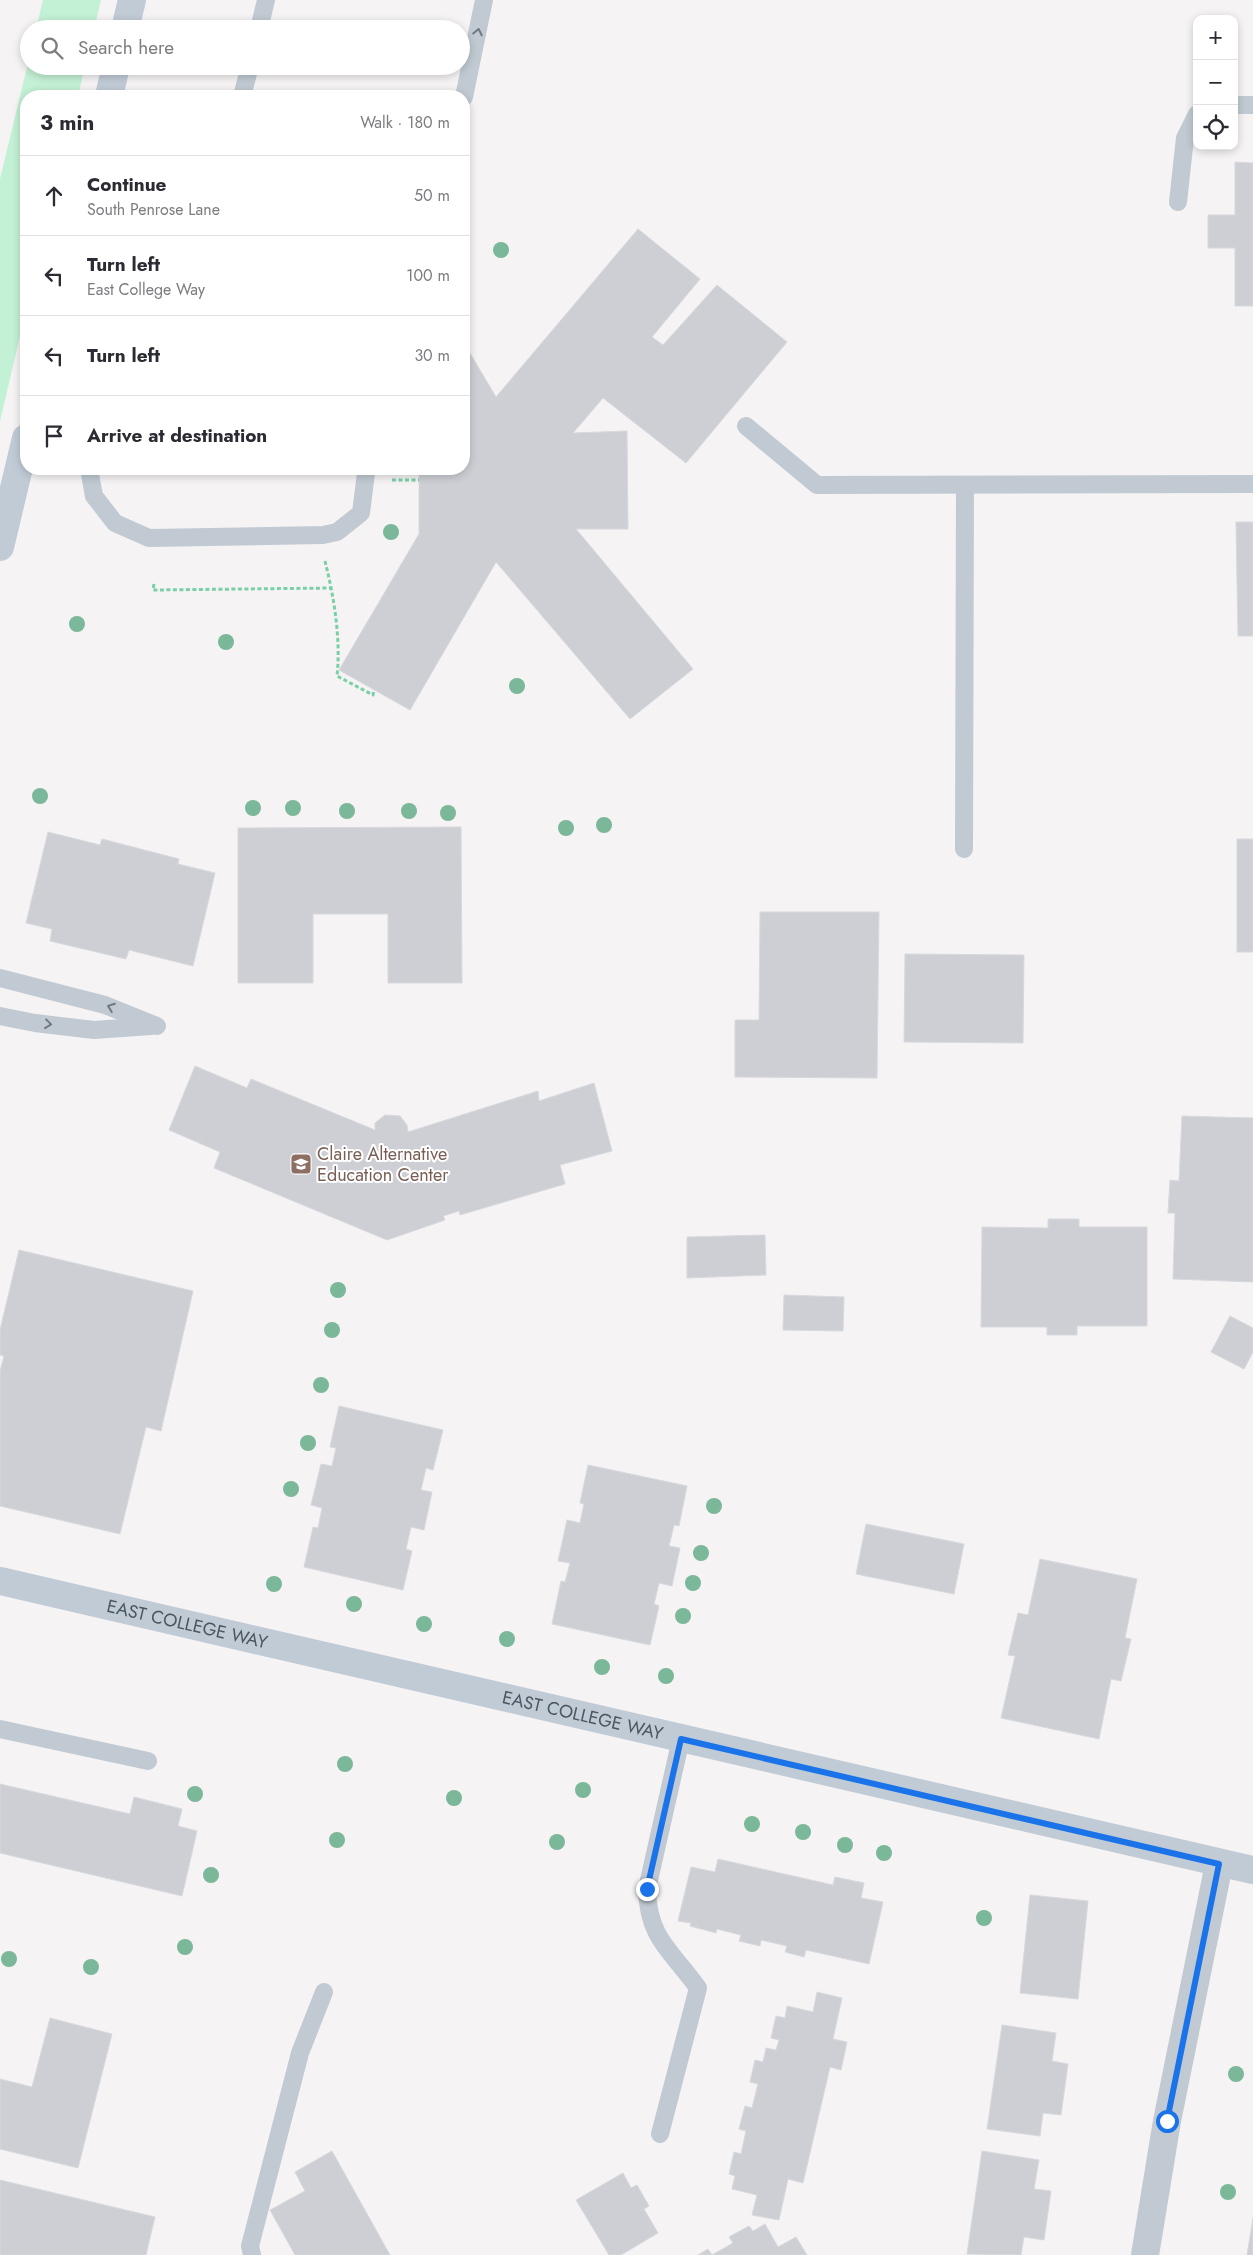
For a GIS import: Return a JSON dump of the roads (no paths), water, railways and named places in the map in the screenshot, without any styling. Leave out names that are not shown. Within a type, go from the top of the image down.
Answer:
[{"type":"street","points":[[127,20],[132,0]]},
{"type":"street","points":[[110,90],[114,75]]},
{"type":"street","points":[[0,547],[20,471]]},
{"type":"street","name":"EAST COLLEGE WAY","points":[[0,1581],[1219,1864],[1253,1870]]},
{"type":"street","points":[[1145,2255],[1167,2121],[1219,1864]]},
{"type":"lane","points":[[261,20],[266,0]]},
{"type":"lane","points":[[470,68],[484,0]]},
{"type":"lane","points":[[244,90],[248,75]]},
{"type":"lane","points":[[465,90],[469,75]]},
{"type":"lane","points":[[1238,104],[1253,104]]},
{"type":"lane","points":[[1178,202],[1185,138],[1193,122]]},
{"type":"lane","points":[[746,426],[817,485],[1253,484]]},
{"type":"lane","points":[[88,475],[94,496],[115,523],[149,538],[323,535],[338,532],[361,513],[366,475]]},
{"type":"lane","points":[[964,849],[965,485]]},
{"type":"lane","points":[[0,978],[105,1005],[156,1026],[94,1030],[36,1023],[0,1016]]},
{"type":"lane","points":[[0,1729],[148,1761]]},
{"type":"lane","points":[[660,2134],[698,1988],[664,1946],[652,1925],[647,1911],[647,1889],[681,1739]]},
{"type":"lane","points":[[252,2255],[250,2246],[300,2053],[324,1992]]},
{"type":"place","name":"Claire Alternative Education Center","points":[[301,1164]]}]
